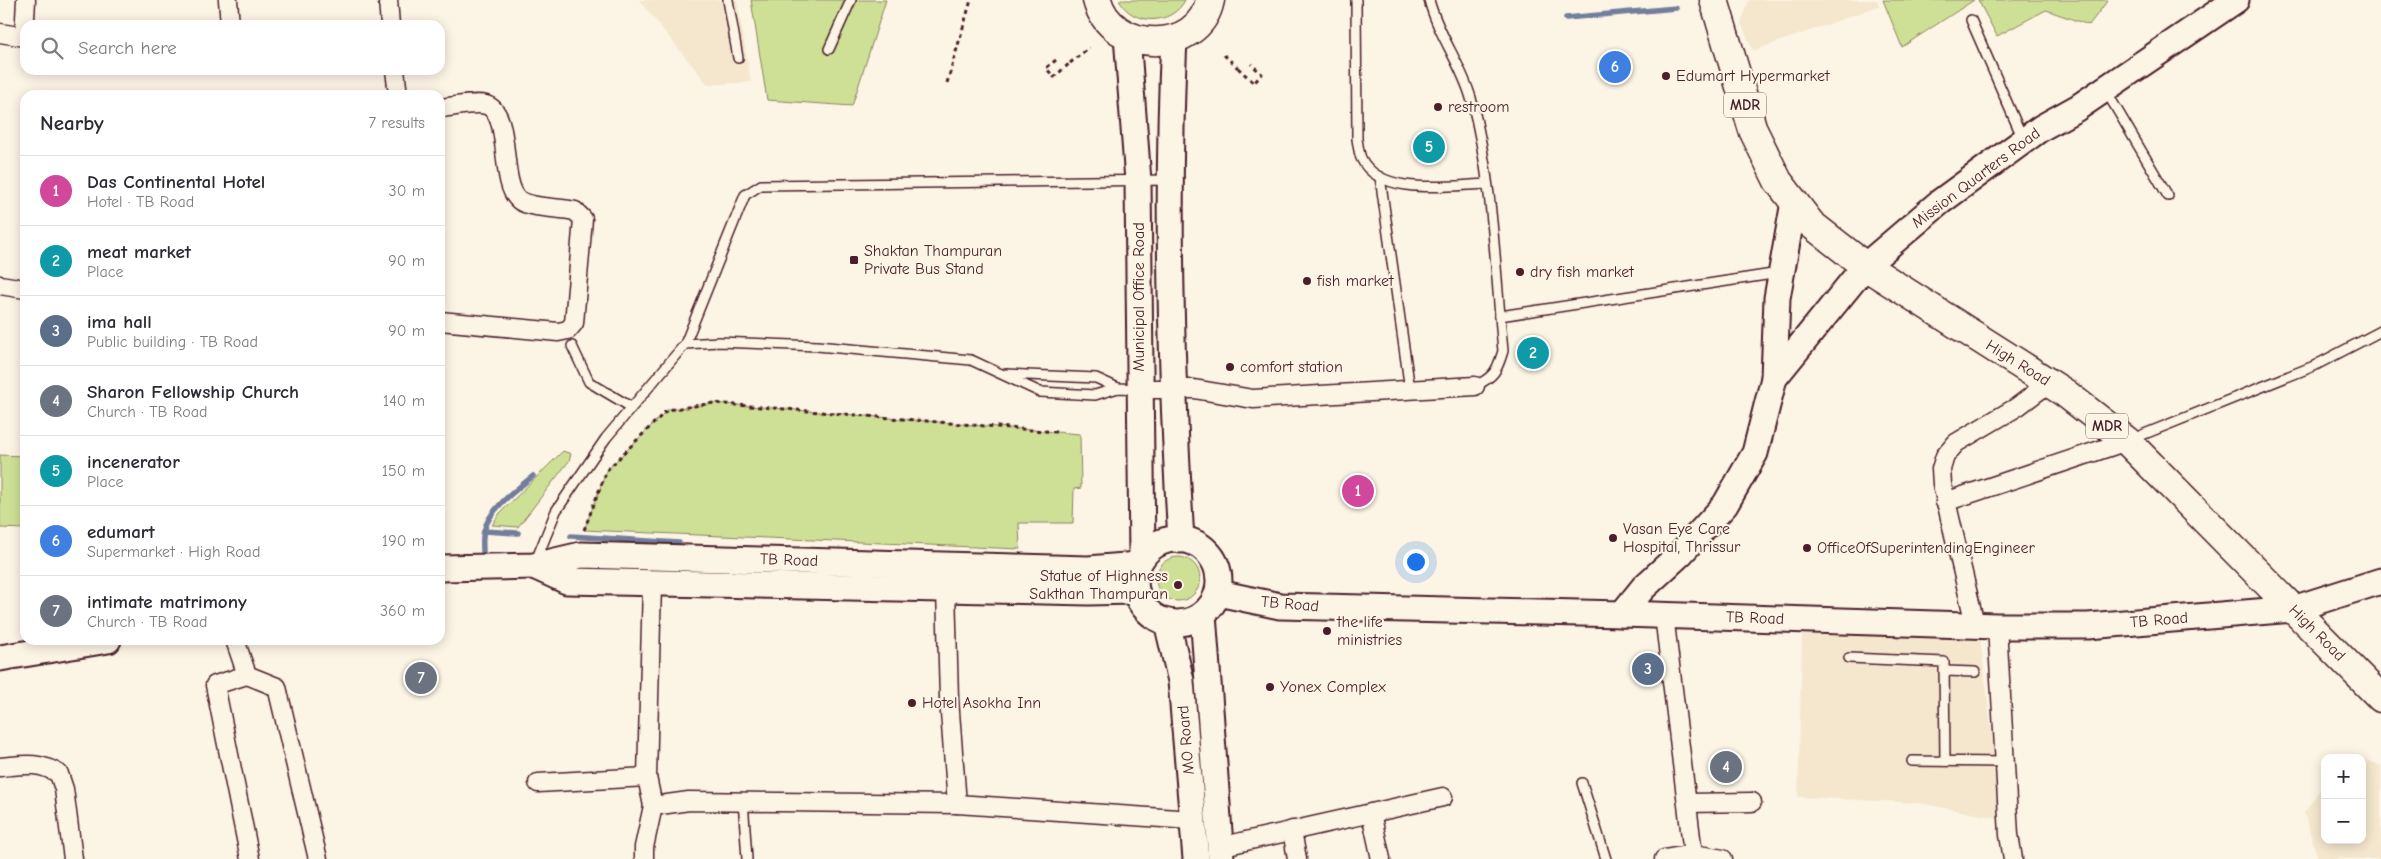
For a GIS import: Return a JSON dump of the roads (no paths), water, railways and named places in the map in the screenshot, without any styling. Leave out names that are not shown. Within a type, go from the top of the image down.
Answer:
[{"type":"main road","name":"High Road","points":[[1714,0],[1753,130],[1778,181],[1811,224],[1865,266],[2049,383],[2127,441],[2381,698]]},
{"type":"main road","name":"Mission Quarters Road","points":[[1774,378],[1865,266],[1940,202],[2023,140],[2105,89],[2236,0]]},
{"type":"main road","points":[[1095,3],[1111,24],[1127,36],[1144,42],[1162,42],[1190,30],[1213,1]]},
{"type":"main road","name":"Municipal Office Road","points":[[1127,36],[1138,181],[1129,388],[1140,561]]},
{"type":"main road","points":[[1174,38],[1170,180],[1174,390],[1181,540]]},
{"type":"main road","points":[[1622,614],[1643,588],[1681,553],[1725,506],[1755,453],[1774,378],[1780,273],[1794,202]]},
{"type":"main road","points":[[1181,540],[1199,546],[1209,555],[1216,566],[1219,580],[1218,593],[1212,605],[1192,621],[1167,622],[1148,611],[1136,591],[1135,578],[1140,561],[1159,543],[1181,540]]},
{"type":"main road","name":"TB Road","points":[[445,568],[534,566],[581,555],[1088,569],[1140,561]]},
{"type":"main road","points":[[534,566],[567,581],[652,584],[1136,591]]},
{"type":"main road","name":"TB Road","points":[[1218,593],[1280,606],[1986,625],[2088,626],[2293,609],[2381,582]]},
{"type":"main road","points":[[1203,614],[1220,853]]},
{"type":"main road","name":"MO Roard","points":[[1167,622],[1181,681],[1196,859]]},
{"type":"main road","points":[[0,658],[78,645]]},
{"type":"street","points":[[25,20],[26,0]]},
{"type":"street","points":[[228,0],[230,20]]},
{"type":"street","points":[[388,0],[390,20]]},
{"type":"street","points":[[0,33],[20,36]]},
{"type":"street","points":[[396,75],[397,90]]},
{"type":"street","points":[[445,108],[485,105],[494,109],[499,120],[512,186],[518,199],[529,204],[575,211],[583,219],[574,323],[568,330],[558,332],[445,321]]},
{"type":"street","points":[[0,285],[20,288]]},
{"type":"street","points":[[2013,859],[2005,762],[1986,625],[1945,502],[1941,468],[1945,456],[1956,444],[2016,408],[2049,383]]},
{"type":"street","points":[[1129,388],[1194,389],[1253,399],[1475,386]]},
{"type":"street","points":[[1945,502],[2127,441]]},
{"type":"street","points":[[644,859],[644,847],[653,806],[647,777],[652,584]]},
{"type":"street","points":[[946,589],[949,699],[957,804]]},
{"type":"street","points":[[1664,615],[1693,854]]},
{"type":"street","points":[[237,645],[247,675]]},
{"type":"street","points":[[250,859],[215,685],[247,675],[277,688],[318,859]]},
{"type":"street","points":[[0,767],[35,764],[48,766],[59,774],[64,790],[73,859]]},
{"type":"street","points":[[538,783],[647,777]]},
{"type":"street","points":[[1220,853],[1292,830],[1443,797]]},
{"type":"street","points":[[653,806],[689,801],[743,800],[957,804],[1192,820]]},
{"type":"street","points":[[1686,803],[1752,802]]},
{"type":"street","points":[[1371,813],[1381,859]]},
{"type":"street","points":[[1292,830],[1297,859]]},
{"type":"street","points":[[1664,859],[1693,854],[1723,859]]},
{"type":"lane","points":[[728,0],[738,58]]},
{"type":"lane","points":[[829,49],[851,0]]},
{"type":"lane","points":[[1356,0],[1356,139],[1361,159],[1373,173],[1389,182],[1414,187],[1487,184]]},
{"type":"lane","points":[[1429,0],[1434,20],[1459,66],[1470,96],[1485,160],[1503,351],[1498,367],[1490,379],[1475,386]]},
{"type":"lane","points":[[1971,20],[2023,140]]},
{"type":"lane","points":[[2105,89],[2168,196]]},
{"type":"lane","points":[[1380,177],[1410,390]]},
{"type":"lane","points":[[534,566],[556,511],[606,438],[685,344],[745,195],[761,185],[1170,180]]},
{"type":"lane","points":[[1500,316],[1780,273]]},
{"type":"lane","points":[[2127,441],[2314,366],[2381,331]]},
{"type":"lane","points":[[685,344],[719,342],[817,346],[971,360],[1040,392],[1095,395],[1129,388]]},
{"type":"lane","points":[[572,346],[589,382],[631,407]]},
{"type":"lane","points":[[1001,374],[1096,378],[1129,388]]},
{"type":"lane","points":[[1849,658],[1944,662],[1945,761]]},
{"type":"lane","points":[[1945,671],[1975,672]]},
{"type":"lane","points":[[1912,761],[2005,762]]},
{"type":"lane","points":[[1582,783],[1606,859]]},
{"type":"lane","points":[[743,800],[747,859]]},
{"type":"waterway","points":[[1566,18],[1676,8]]},
{"type":"waterway","points":[[483,551],[483,533],[491,515],[504,500],[533,476]]},
{"type":"waterway","points":[[484,531],[518,533]]},
{"type":"waterway","points":[[571,536],[679,543]]},
{"type":"place","name":"edumart","points":[[1615,67]]},
{"type":"place","name":"Edumart Hypermarket","points":[[1666,76]]},
{"type":"place","name":"restroom","points":[[1438,107]]},
{"type":"place","name":"incenerator","points":[[1429,147]]},
{"type":"place","name":"Shaktan Thampuran Private Bus Stand","points":[[854,260]]},
{"type":"place","name":"dry fish market","points":[[1520,272]]},
{"type":"place","name":"fish market","points":[[1307,281]]},
{"type":"place","name":"meat market","points":[[1533,353]]},
{"type":"place","name":"comfort station","points":[[1230,367]]},
{"type":"place","name":"Das Continental Hotel","points":[[1358,491]]},
{"type":"place","name":"Vasan Eye Care Hospital, Thrissur","points":[[1613,538]]},
{"type":"place","name":"OfficeOfSuperintendingEngineer","points":[[1807,548]]},
{"type":"place","name":"Statue of Highness Sakthan Thampuran","points":[[1178,585]]},
{"type":"place","name":"the life ministries","points":[[1327,631]]},
{"type":"place","name":"ima hall","points":[[1648,669]]},
{"type":"place","name":"intimate matrimony","points":[[421,678]]},
{"type":"place","name":"Yonex Complex","points":[[1270,687]]},
{"type":"place","name":"Hotel Asokha Inn","points":[[912,703]]},
{"type":"place","name":"Sharon Fellowship Church","points":[[1726,767]]}]
